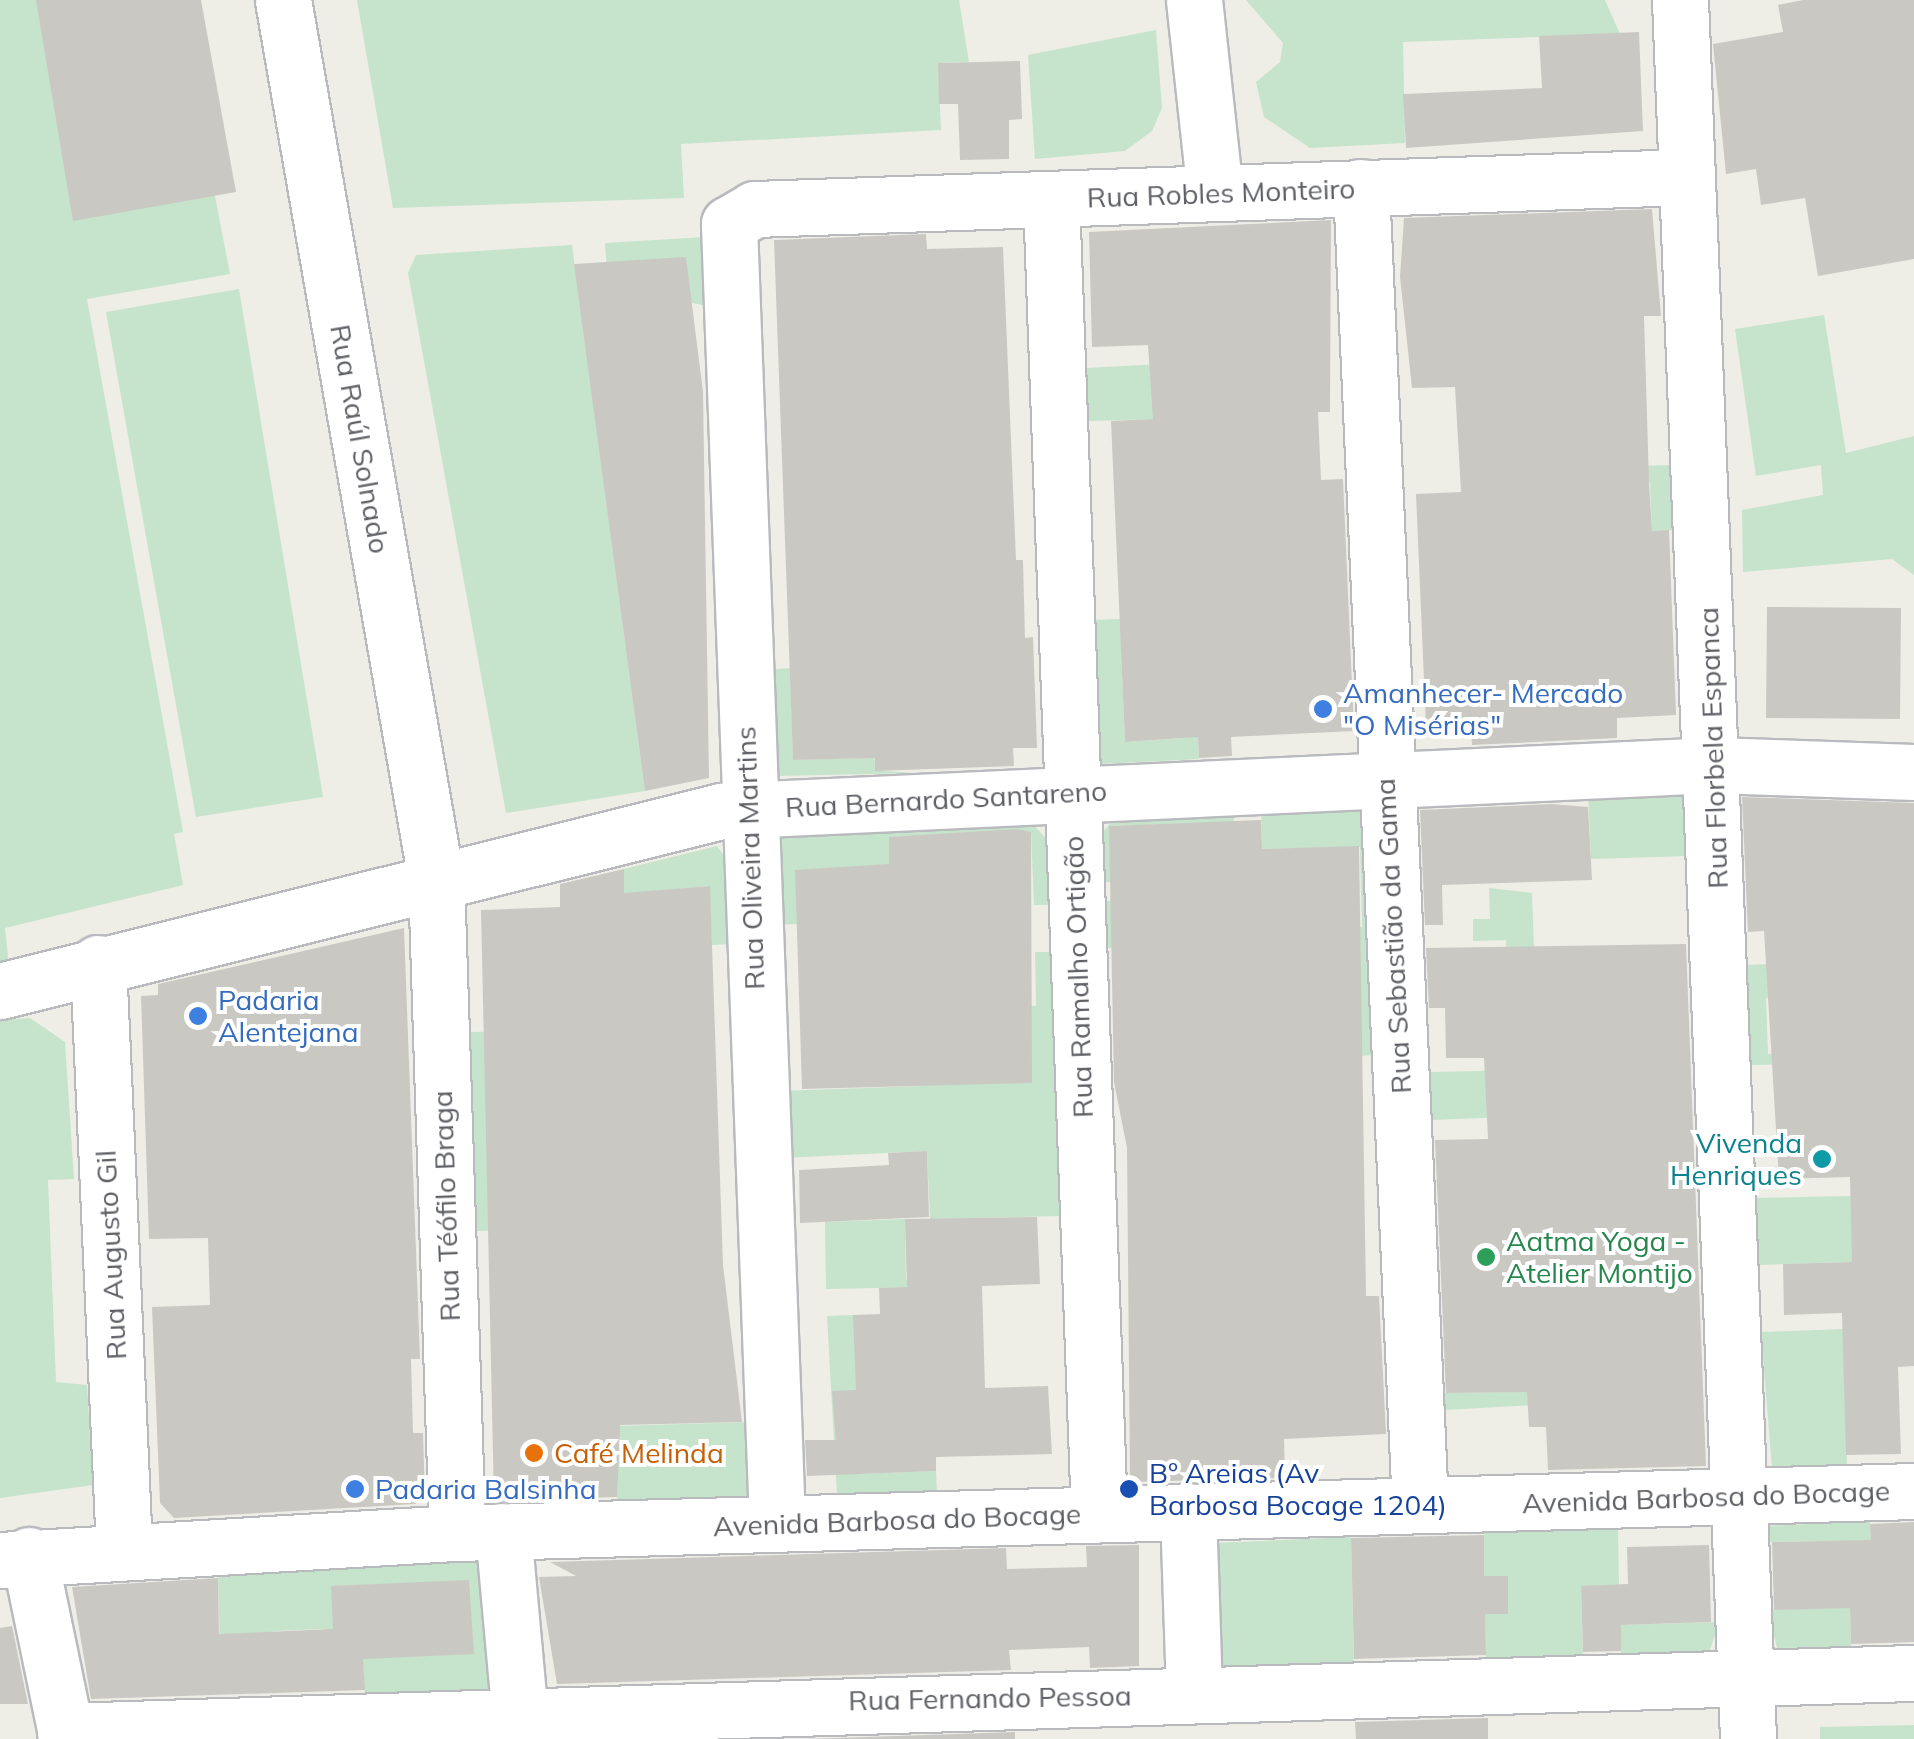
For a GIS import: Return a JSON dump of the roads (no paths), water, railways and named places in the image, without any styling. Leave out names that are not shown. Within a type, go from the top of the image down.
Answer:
[{"type":"street","name":"Rua Raúl Solnado","points":[[284,0],[436,879]]},
{"type":"street","points":[[1194,0],[1215,192]]},
{"type":"street","name":"Rua Florbela Espanca","points":[[1680,0],[1715,765],[1748,1739]]},
{"type":"street","name":"Rua Robles Monteiro","points":[[755,209],[1686,177]]},
{"type":"street","name":"Rua Sebastião da Gama","points":[[1361,188],[1420,1504]]},
{"type":"street","name":"Rua Ramalho Ortigão","points":[[1051,199],[1098,1514]]},
{"type":"street","name":"Rua Oliveira Martins","points":[[755,209],[730,224],[747,808],[777,1522]]},
{"type":"street","name":"Rua Bernardo Santareno","points":[[0,990],[436,879],[747,808],[1715,765],[1914,772]]},
{"type":"street","name":"Rua Téófilo Braga","points":[[436,879],[480,1532],[521,1726]]},
{"type":"street","name":"Rua Augusto Gil","points":[[98,963],[124,1548]]},
{"type":"street","name":"Avenida Barbosa do Bocage","points":[[14,1558],[124,1548],[480,1532],[1914,1490]]},
{"type":"street","points":[[1188,1511],[1194,1693]]},
{"type":"street","points":[[14,1558],[66,1735]]},
{"type":"street","name":"Rua Fernando Pessoa","points":[[66,1735],[521,1726],[1194,1693],[1914,1673]]},
{"type":"place","name":"Amanhecer- Mercado \"O Misérias\"","points":[[1323,709]]},
{"type":"place","name":"Padaria Alentejana","points":[[198,1016]]},
{"type":"place","name":"Vivenda Henriques","points":[[1822,1159]]},
{"type":"place","name":"Aatma Yoga - Atelier Montijo","points":[[1486,1257]]},
{"type":"place","name":"Café Melinda","points":[[534,1453]]},
{"type":"place","name":"Padaria Balsinha","points":[[355,1489]]},
{"type":"place","name":"Bº Areias (Av Barbosa Bocage 1204)","points":[[1129,1489]]}]
